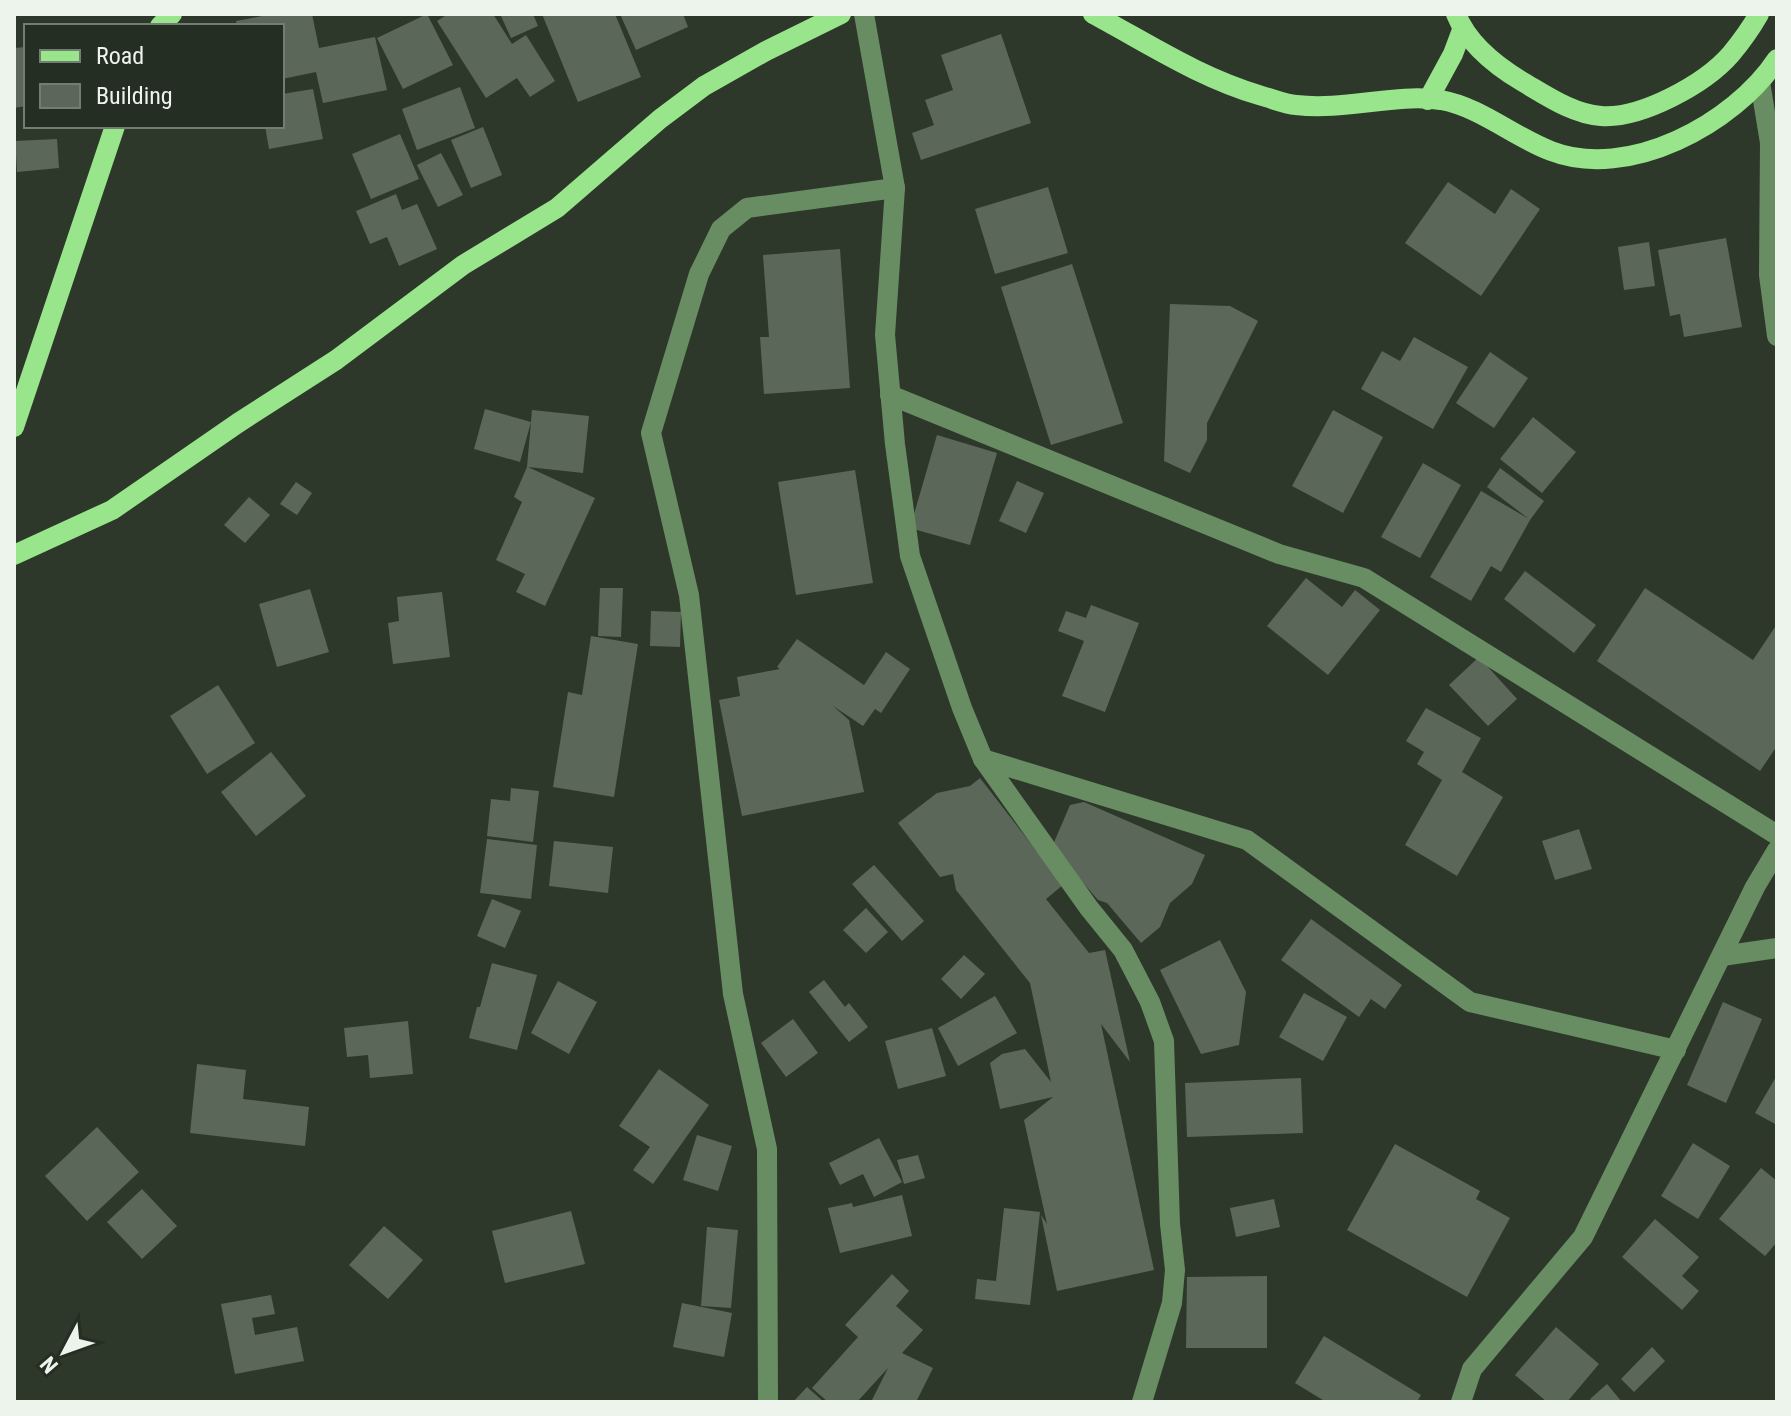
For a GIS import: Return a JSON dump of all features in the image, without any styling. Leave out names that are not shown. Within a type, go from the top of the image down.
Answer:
[{"type":"main road","points":[[14,555],[112,510],[336,360],[463,265],[557,208],[660,119],[704,86],[754,57],[841,14]]},
{"type":"main road","points":[[1093,14],[1223,84],[1295,105],[1353,106],[1407,99],[1464,107],[1552,152],[1593,160],[1650,150],[1683,137],[1731,106],[1760,82],[1777,59]]},
{"type":"main road","points":[[1459,22],[1488,58],[1518,79],[1559,103],[1584,112],[1617,115],[1658,103],[1702,79],[1730,56],[1759,14]]},
{"type":"main road","points":[[1428,100],[1440,80],[1459,22]]},
{"type":"main road","points":[[14,427],[114,128]]},
{"type":"street","points":[[864,14],[895,188],[885,335],[910,556],[962,708],[983,759],[1089,908],[1123,950],[1150,1002],[1164,1041],[1170,1224],[1175,1270],[1172,1303],[1142,1402]]},
{"type":"street","points":[[1760,82],[1770,143],[1769,275],[1777,336]]},
{"type":"street","points":[[768,1402],[767,1149],[733,994],[689,595],[651,433],[699,274],[721,229],[747,208],[895,188]]},
{"type":"street","points":[[890,395],[1279,554],[1364,578],[1777,835]]},
{"type":"street","points":[[983,759],[1247,840],[1470,1002],[1676,1050]]},
{"type":"street","points":[[1461,1402],[1472,1369],[1583,1237],[1755,887],[1777,850]]},
{"type":"street","points":[[1722,956],[1777,948]]},
{"type":"building","points":[[273,14],[312,14],[319,48],[375,37],[387,90],[323,103],[316,72],[284,79],[284,24],[237,24],[236,21]]},
{"type":"building","points":[[427,14],[453,65],[403,89],[377,38]]},
{"type":"building","points":[[448,14],[493,14],[512,44],[526,35],[555,81],[530,97],[517,78],[486,98],[437,21]]},
{"type":"building","points":[[500,14],[533,14],[538,26],[511,38]]},
{"type":"building","points":[[542,14],[615,14],[641,77],[578,102]]},
{"type":"building","points":[[620,14],[683,14],[688,27],[636,50]]},
{"type":"building","points":[[1001,34],[1031,123],[921,160],[912,133],[934,125],[925,100],[953,90],[941,55]]},
{"type":"building","points":[[24,47],[24,106],[14,108],[14,48]]},
{"type":"building","points":[[460,87],[475,128],[417,150],[402,109]]},
{"type":"building","points":[[313,89],[323,139],[269,149],[265,128],[284,128],[284,94]]},
{"type":"building","points":[[483,127],[502,175],[471,188],[451,140]]},
{"type":"building","points":[[400,134],[419,179],[371,199],[352,154]]},
{"type":"building","points":[[57,139],[59,168],[17,172],[15,141]]},
{"type":"building","points":[[441,153],[463,195],[438,207],[417,165]]},
{"type":"building","points":[[1448,182],[1495,214],[1511,189],[1540,209],[1481,296],[1405,243]]},
{"type":"building","points":[[1048,187],[1068,253],[995,274],[975,209]]},
{"type":"building","points":[[396,194],[402,210],[417,204],[437,249],[399,266],[387,237],[370,244],[356,211]]},
{"type":"building","points":[[1726,238],[1742,327],[1684,337],[1680,314],[1670,316],[1658,250]]},
{"type":"building","points":[[1649,242],[1655,286],[1624,290],[1618,247]]},
{"type":"building","points":[[840,249],[850,388],[764,394],[760,337],[769,337],[763,255]]},
{"type":"building","points":[[1072,264],[1123,423],[1051,445],[1001,287]]},
{"type":"building","points":[[1170,304],[1230,306],[1258,321],[1207,423],[1207,440],[1190,473],[1164,461]]},
{"type":"building","points":[[1414,337],[1468,367],[1433,429],[1361,389],[1382,351],[1400,361]]},
{"type":"building","points":[[1490,352],[1528,378],[1494,428],[1456,403]]},
{"type":"building","points":[[485,409],[531,422],[520,462],[474,449]]},
{"type":"building","points":[[532,410],[589,416],[583,473],[528,467],[595,498],[545,606],[516,592],[525,574],[496,560],[522,502],[514,497],[527,467]]},
{"type":"building","points":[[1333,410],[1383,437],[1343,513],[1292,486]]},
{"type":"building","points":[[1533,417],[1576,452],[1542,493],[1500,459]]},
{"type":"building","points":[[937,435],[997,453],[970,545],[910,528]]},
{"type":"building","points":[[1423,463],[1461,485],[1420,558],[1381,537]]},
{"type":"building","points":[[1500,468],[1544,501],[1501,572],[1491,566],[1471,601],[1430,577],[1481,491],[1529,519],[1487,487]]},
{"type":"building","points":[[855,470],[873,583],[796,595],[778,482]]},
{"type":"building","points":[[1017,481],[1044,493],[1026,533],[999,521]]},
{"type":"building","points":[[296,482],[312,493],[297,515],[280,504]]},
{"type":"building","points":[[249,497],[270,515],[245,543],[224,525]]},
{"type":"building","points":[[1525,571],[1596,625],[1574,653],[1504,599]]},
{"type":"building","points":[[1306,578],[1342,607],[1355,590],[1380,610],[1328,675],[1267,626]]},
{"type":"building","points":[[600,588],[623,588],[621,637],[598,636]]},
{"type":"building","points":[[1645,588],[1753,660],[1777,624],[1777,746],[1760,771],[1597,661]]},
{"type":"building","points":[[310,589],[329,652],[277,667],[259,604]]},
{"type":"building","points":[[442,592],[450,657],[393,664],[388,623],[399,621],[397,597]]},
{"type":"building","points":[[1091,605],[1139,623],[1105,712],[1062,696],[1084,641],[1058,631],[1066,611],[1086,618]]},
{"type":"building","points":[[651,611],[681,612],[680,647],[650,646]]},
{"type":"building","points":[[591,636],[638,644],[614,797],[553,787],[568,692],[582,695]]},
{"type":"building","points":[[797,639],[864,685],[886,652],[910,669],[881,713],[875,709],[863,726],[833,706],[849,720],[864,792],[742,816],[719,700],[740,696],[737,677],[780,669],[777,667]]},
{"type":"building","points":[[1479,657],[1517,699],[1488,726],[1449,685]]},
{"type":"building","points":[[218,685],[255,743],[207,774],[170,716]]},
{"type":"building","points":[[1426,708],[1481,738],[1462,772],[1503,797],[1457,876],[1405,845],[1442,780],[1417,764],[1424,752],[1406,741]]},
{"type":"building","points":[[271,752],[306,796],[256,836],[221,792]]},
{"type":"building","points":[[980,778],[1063,885],[1046,899],[1089,953],[1105,950],[1130,1062],[1101,1024],[1154,1270],[1057,1291],[1041,1215],[1047,1224],[1024,1120],[1053,1097],[1000,1109],[990,1063],[1002,1054],[1025,1049],[1051,1082],[1030,983],[956,890],[953,874],[940,877],[898,823],[937,793],[970,786]]},
{"type":"building","points":[[511,788],[539,791],[533,842],[487,836],[491,799],[510,801]]},
{"type":"building","points":[[1084,802],[1205,855],[1192,884],[1170,903],[1160,927],[1141,943],[1052,847],[1070,805]]},
{"type":"building","points":[[1579,829],[1592,869],[1555,880],[1542,841]]},
{"type":"building","points":[[487,839],[537,845],[531,899],[480,893]]},
{"type":"building","points":[[554,841],[613,847],[608,893],[549,886]]},
{"type":"building","points":[[874,865],[924,921],[902,941],[852,884]]},
{"type":"building","points":[[492,899],[521,911],[505,948],[477,936]]},
{"type":"building","points":[[866,908],[888,932],[866,953],[843,930]]},
{"type":"building","points":[[1311,919],[1402,985],[1385,1009],[1371,999],[1359,1017],[1281,960]]},
{"type":"building","points":[[1220,940],[1246,992],[1239,1045],[1201,1054],[1160,970]]},
{"type":"building","points":[[964,955],[985,974],[961,999],[941,979]]},
{"type":"building","points":[[492,963],[537,975],[517,1050],[469,1038]]},
{"type":"building","points":[[824,980],[845,1007],[849,1003],[868,1027],[849,1042],[809,992]]},
{"type":"building","points":[[558,981],[597,1002],[569,1054],[531,1033]]},
{"type":"building","points":[[1304,993],[1347,1017],[1323,1061],[1279,1037]]},
{"type":"building","points":[[995,996],[1017,1033],[958,1066],[938,1028]]},
{"type":"building","points":[[1723,1002],[1762,1019],[1726,1103],[1687,1085]]},
{"type":"building","points":[[793,1019],[818,1053],[786,1077],[761,1043]]},
{"type":"building","points":[[408,1021],[413,1074],[370,1078],[368,1055],[347,1057],[344,1028]]},
{"type":"building","points":[[932,1028],[946,1076],[898,1089],[885,1041]]},
{"type":"building","points":[[197,1064],[246,1070],[243,1099],[309,1107],[305,1146],[190,1133]]},
{"type":"building","points":[[659,1069],[709,1105],[653,1184],[633,1170],[650,1147],[619,1126]]},
{"type":"building","points":[[1777,1075],[1777,1125],[1755,1113]]},
{"type":"building","points":[[1301,1078],[1303,1133],[1187,1137],[1185,1083]]},
{"type":"building","points":[[97,1127],[139,1172],[87,1221],[45,1176]]},
{"type":"building","points":[[697,1135],[732,1146],[718,1191],[683,1180]]},
{"type":"building","points":[[879,1138],[902,1182],[874,1197],[863,1174],[840,1185],[829,1163]]},
{"type":"building","points":[[1693,1143],[1730,1166],[1698,1219],[1661,1196]]},
{"type":"building","points":[[1395,1144],[1480,1191],[1476,1199],[1510,1218],[1467,1297],[1347,1230]]},
{"type":"building","points":[[918,1155],[925,1178],[904,1184],[897,1160]]},
{"type":"building","points":[[1761,1168],[1777,1181],[1777,1242],[1765,1256],[1719,1219]]},
{"type":"building","points":[[142,1189],[177,1226],[142,1259],[107,1222]]},
{"type":"building","points":[[902,1195],[912,1236],[840,1253],[828,1208],[852,1203],[853,1207]]},
{"type":"building","points":[[1274,1199],[1280,1227],[1236,1237],[1230,1208]]},
{"type":"building","points":[[1004,1208],[1040,1212],[1030,1305],[975,1299],[977,1279],[996,1281]]},
{"type":"building","points":[[571,1211],[585,1264],[505,1283],[492,1231]]},
{"type":"building","points":[[1655,1219],[1699,1257],[1682,1276],[1699,1291],[1682,1310],[1622,1257]]},
{"type":"building","points":[[384,1226],[423,1260],[388,1299],[349,1265]]},
{"type":"building","points":[[707,1227],[738,1230],[731,1308],[701,1306]]},
{"type":"building","points":[[892,1274],[909,1291],[896,1306],[923,1330],[902,1353],[933,1368],[916,1402],[871,1402],[888,1368],[857,1402],[828,1402],[812,1388],[858,1337],[845,1325]]},
{"type":"building","points":[[1267,1276],[1267,1348],[1186,1348],[1187,1277]]},
{"type":"building","points":[[271,1295],[275,1314],[252,1318],[255,1335],[297,1327],[304,1361],[235,1374],[221,1304]]},
{"type":"building","points":[[682,1303],[732,1313],[724,1357],[673,1347]]},
{"type":"building","points":[[1556,1327],[1599,1364],[1567,1402],[1547,1402],[1515,1375]]},
{"type":"building","points":[[1324,1336],[1421,1395],[1417,1402],[1326,1402],[1295,1383]]},
{"type":"building","points":[[1652,1347],[1665,1361],[1634,1392],[1621,1379]]},
{"type":"building","points":[[1607,1384],[1622,1402],[1592,1402],[1590,1399]]},
{"type":"building","points":[[807,1387],[824,1402],[793,1402]]}]
